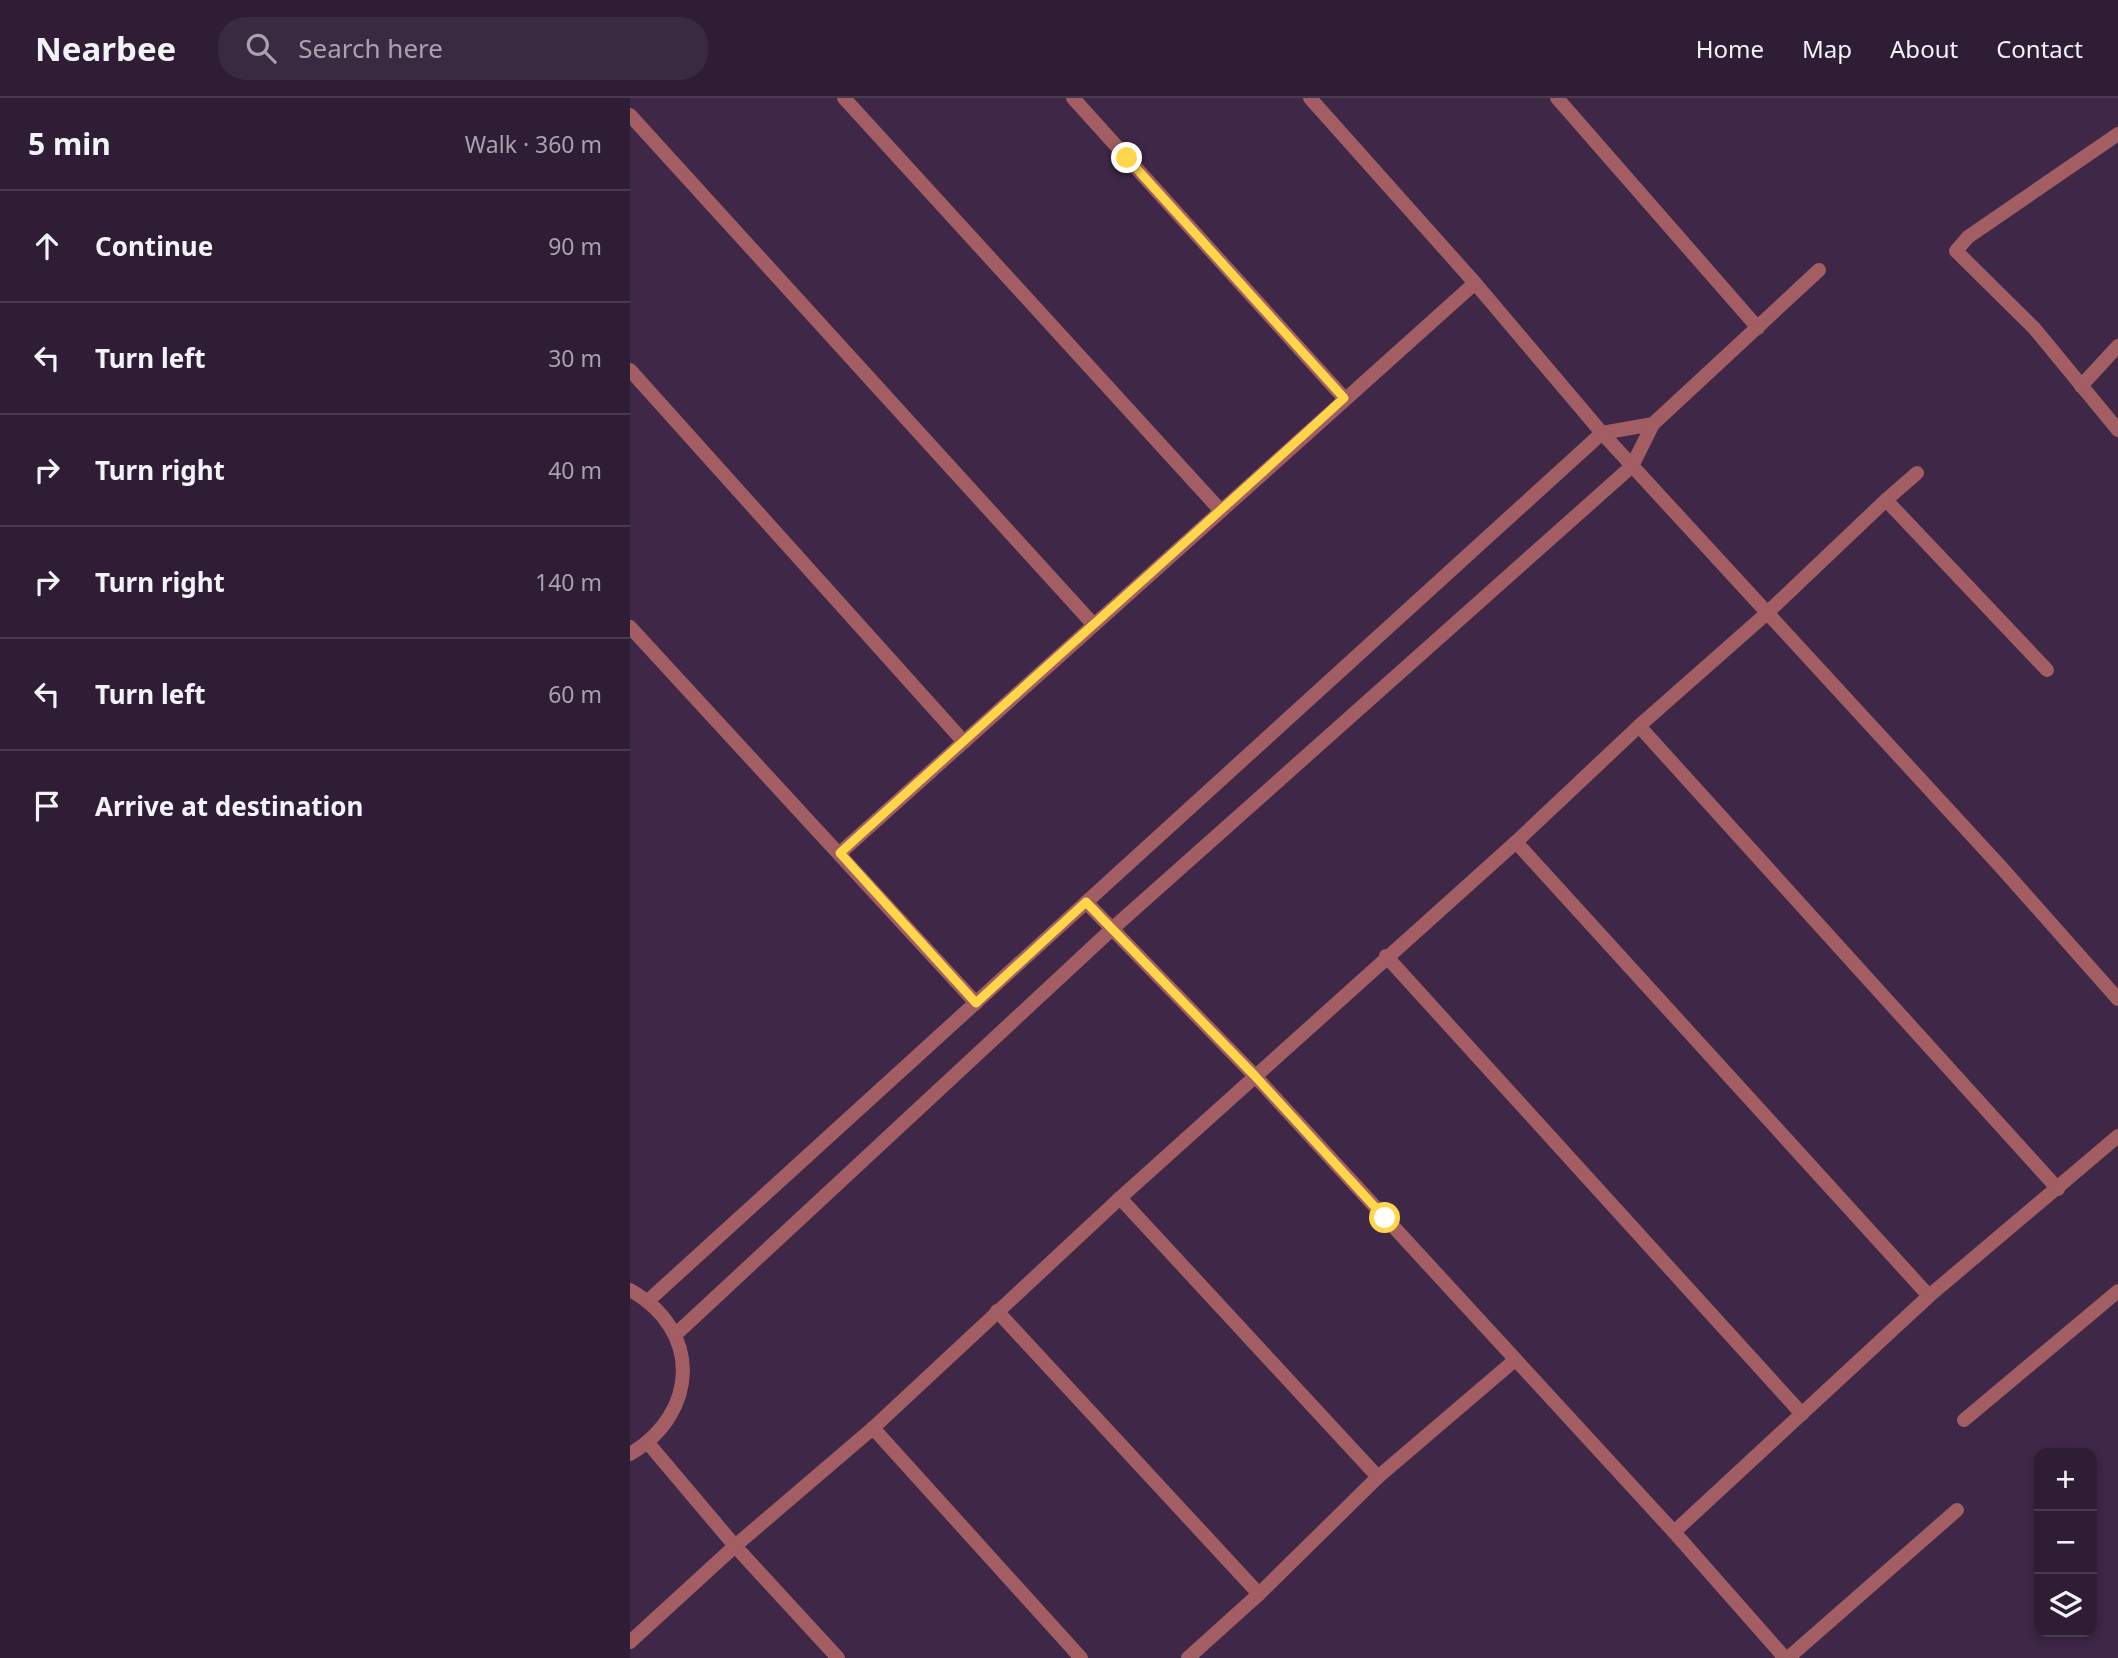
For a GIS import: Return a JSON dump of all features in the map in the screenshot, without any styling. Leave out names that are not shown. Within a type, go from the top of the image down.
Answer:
[{"type":"street","points":[[844,98],[1221,511]]},
{"type":"street","points":[[1073,98],[1344,398]]},
{"type":"street","points":[[1310,98],[1475,283],[1602,433],[2000,866],[2118,999]]},
{"type":"street","points":[[1558,98],[1758,328]]},
{"type":"street","points":[[630,116],[1093,624]]},
{"type":"street","points":[[2118,134],[1968,237],[1956,251],[2034,328],[2118,430]]},
{"type":"street","points":[[676,1335],[1112,929],[1632,466],[1653,424],[1819,270]]},
{"type":"street","points":[[840,853],[1475,283]]},
{"type":"street","points":[[2081,386],[2118,346]]},
{"type":"street","points":[[630,370],[964,742]]},
{"type":"street","points":[[649,1300],[1602,433],[1653,424]]},
{"type":"street","points":[[630,1642],[735,1546],[873,1428],[1120,1198],[1516,842],[1917,473]]},
{"type":"street","points":[[1886,500],[2047,670]]},
{"type":"street","points":[[630,626],[976,1003]]},
{"type":"street","points":[[1639,726],[2058,1189]]},
{"type":"street","points":[[1516,842],[1929,1296]]},
{"type":"street","points":[[1086,902],[1255,1076],[1787,1658],[1957,1510]]},
{"type":"street","points":[[1387,956],[1802,1414]]},
{"type":"street","points":[[1674,1532],[1929,1296],[2118,1136]]},
{"type":"street","points":[[1120,1198],[1378,1477]]},
{"type":"street","points":[[630,1290],[649,1300],[664,1316],[676,1335],[682,1358],[682,1382],[677,1405],[665,1426],[648,1443],[630,1454]]},
{"type":"street","points":[[1964,1420],[2118,1291]]},
{"type":"street","points":[[997,1311],[1259,1594]]},
{"type":"street","points":[[1188,1658],[1259,1594],[1378,1477],[1515,1360]]},
{"type":"street","points":[[873,1428],[1081,1658]]},
{"type":"street","points":[[648,1443],[735,1546],[838,1658]]},
{"type":"route","points":[[1127,158],[1344,398],[840,853],[976,1003],[1086,902],[1255,1076],[1385,1218]]}]
